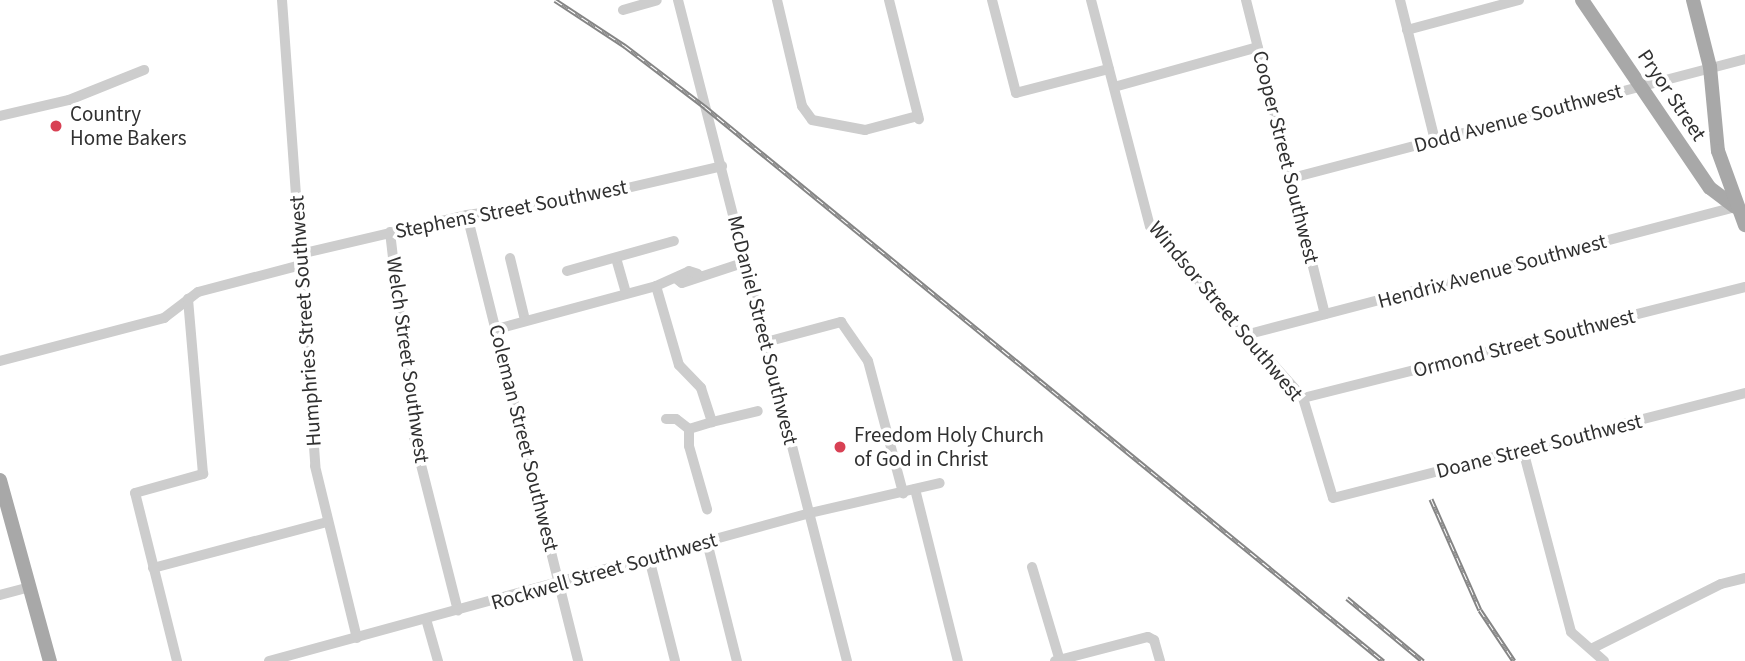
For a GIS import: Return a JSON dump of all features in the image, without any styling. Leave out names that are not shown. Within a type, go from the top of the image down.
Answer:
[{"type":"main road","name":"Pryor Street","points":[[1582,0],[1710,188],[1735,207]]},
{"type":"main road","points":[[1693,0],[1710,67],[1716,136],[1735,207],[1745,225]]},
{"type":"main road","points":[[1682,147],[1697,157],[1706,155],[1714,149],[1716,136]]},
{"type":"main road","points":[[0,480],[50,661]]},
{"type":"street","name":"Humphries Street Southwest","points":[[282,0],[315,466],[357,638]]},
{"type":"street","points":[[623,10],[657,0]]},
{"type":"street","name":"McDaniel Street Southwest","points":[[678,0],[847,661]]},
{"type":"street","points":[[777,0],[803,106],[812,120],[865,130],[918,118],[889,0]]},
{"type":"street","points":[[992,0],[1016,93],[1109,69]]},
{"type":"street","name":"Windsor Street Southwest","points":[[1091,0],[1150,226],[1249,334],[1303,398],[1333,498]]},
{"type":"street","points":[[1246,2],[1259,0]]},
{"type":"street","points":[[1400,0],[1436,140]]},
{"type":"street","points":[[1408,30],[1519,0]]},
{"type":"street","name":"Cooper Street Southwest","points":[[1246,2],[1325,314]]},
{"type":"street","points":[[1114,87],[1258,47]]},
{"type":"street","name":"Dodd Avenue Southwest","points":[[1292,178],[1745,59]]},
{"type":"street","points":[[0,116],[69,100],[144,70]]},
{"type":"street","name":"Stephens Street Southwest","points":[[0,361],[164,318],[198,292],[390,232],[467,215],[575,200],[722,166]]},
{"type":"street","name":"Hendrix Avenue Southwest","points":[[1249,334],[1735,207]]},
{"type":"street","name":"Coleman Street Southwest","points":[[467,215],[502,327],[578,661]]},
{"type":"street","name":"Welch Street Southwest","points":[[390,232],[414,437],[458,611]]},
{"type":"street","points":[[567,271],[674,241]]},
{"type":"street","points":[[510,258],[525,320]]},
{"type":"street","points":[[616,258],[626,294]]},
{"type":"street","points":[[502,327],[677,279],[682,283],[698,274],[746,262]]},
{"type":"street","points":[[656,286],[678,365],[701,388],[712,422]]},
{"type":"street","name":"Ormond Street Southwest","points":[[1303,398],[1745,287]]},
{"type":"street","points":[[177,661],[135,493],[203,474],[188,299]]},
{"type":"street","points":[[766,342],[841,322],[868,361],[902,493]]},
{"type":"street","name":"Doane Street Southwest","points":[[1333,498],[1745,393]]},
{"type":"street","points":[[689,429],[758,411]]},
{"type":"street","points":[[666,419],[676,419],[689,429]]},
{"type":"street","points":[[689,429],[689,446],[707,509]]},
{"type":"street","points":[[1523,450],[1571,632],[1593,648],[1604,661]]},
{"type":"street","name":"Rockwell Street Southwest","points":[[269,661],[306,656],[357,638],[561,584],[810,513],[940,483]]},
{"type":"street","points":[[915,489],[958,661]]},
{"type":"street","points":[[153,568],[327,522]]},
{"type":"street","points":[[707,542],[737,661]]},
{"type":"street","points":[[649,558],[676,661]]},
{"type":"street","points":[[1032,567],[1058,661],[1148,637],[1154,640],[1160,661]]},
{"type":"street","points":[[1593,648],[1721,584],[1744,580]]},
{"type":"street","points":[[0,595],[30,587]]},
{"type":"street","points":[[426,619],[438,661]]},
{"type":"railway","points":[[555,0],[625,46],[705,107],[1383,661]]},
{"type":"railway","points":[[1431,499],[1480,610],[1514,661]]},
{"type":"railway","points":[[1347,598],[1423,661]]},
{"type":"place","name":"Country Home Bakers","points":[[56,126]]},
{"type":"place","name":"Freedom Holy Church of God in Christ","points":[[840,447]]}]
